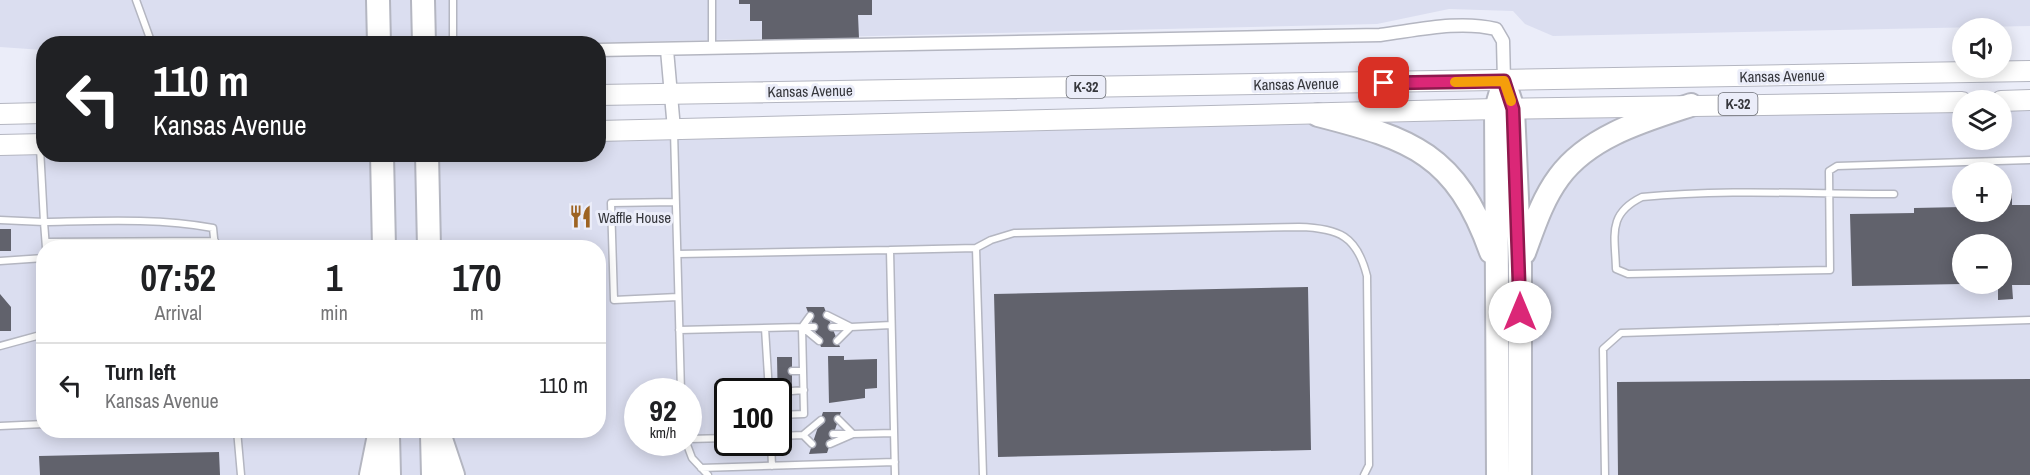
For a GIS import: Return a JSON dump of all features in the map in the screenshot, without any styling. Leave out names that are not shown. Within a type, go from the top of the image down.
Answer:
[{"type":"highway","points":[[378,0],[379,36]]},
{"type":"highway","points":[[423,0],[424,36]]},
{"type":"highway","points":[[1498,475],[1497,267],[1504,81]]},
{"type":"highway","points":[[1520,265],[1540,208],[1559,176],[1588,148],[1641,121],[1691,105]]},
{"type":"highway","points":[[1504,109],[1520,265],[1520,475]]},
{"type":"highway","points":[[1318,115],[1380,130],[1425,151],[1453,179],[1482,226],[1497,267]]},
{"type":"highway","points":[[382,162],[384,240]]},
{"type":"highway","points":[[427,162],[429,240]]},
{"type":"highway","points":[[371,475],[378,438]]},
{"type":"highway","points":[[388,438],[389,475]]},
{"type":"highway","points":[[432,438],[433,475]]},
{"type":"highway","points":[[441,438],[453,475]]},
{"type":"main road","name":"Kansas Avenue","points":[[606,95],[2030,71]]},
{"type":"main road","points":[[2012,101],[2030,100]]},
{"type":"main road","name":"Kansas Avenue","points":[[606,131],[1691,105],[1952,102]]},
{"type":"main road","points":[[0,114],[36,113]]},
{"type":"main road","points":[[0,145],[36,144]]},
{"type":"street","points":[[606,50],[1380,35],[1443,26],[1480,25],[1496,29],[1503,40],[1504,81]]},
{"type":"street","points":[[667,50],[669,93],[674,129]]},
{"type":"lane","points":[[136,0],[149,36]]},
{"type":"lane","points":[[453,0],[453,36]]},
{"type":"lane","points":[[712,0],[712,48]]},
{"type":"lane","points":[[674,129],[681,378]]},
{"type":"lane","points":[[1894,194],[1830,194],[1754,192],[1642,197],[1628,204],[1616,221],[1616,269],[1628,274],[1830,270],[1830,194],[1829,171],[1837,166],[2030,160]]},
{"type":"lane","points":[[42,162],[46,240]]},
{"type":"lane","points":[[676,202],[611,203],[614,300],[678,297]]},
{"type":"lane","points":[[0,220],[187,223],[213,228],[214,240]]},
{"type":"lane","points":[[678,254],[976,248],[1014,233],[1299,227],[1334,231],[1349,239],[1362,254],[1367,276],[1369,465],[1364,475]]},
{"type":"lane","points":[[976,248],[983,475]]},
{"type":"lane","points":[[890,250],[895,475]]},
{"type":"lane","points":[[0,261],[36,259]]},
{"type":"lane","points":[[827,315],[850,327]]},
{"type":"lane","points":[[792,414],[804,414],[802,327],[810,316]]},
{"type":"lane","points":[[1605,475],[1603,349],[1622,333],[2030,320]]},
{"type":"lane","points":[[832,327],[891,324]]},
{"type":"lane","points":[[802,327],[819,341]]},
{"type":"lane","points":[[679,330],[814,327]]},
{"type":"lane","points":[[837,340],[850,327]]},
{"type":"lane","points":[[765,328],[768,378]]},
{"type":"lane","points":[[0,346],[36,336]]},
{"type":"lane","points":[[792,371],[803,371]]},
{"type":"lane","points":[[768,372],[778,372]]},
{"type":"lane","points":[[792,391],[804,390]]},
{"type":"lane","points":[[838,419],[853,434]]},
{"type":"lane","points":[[803,435],[821,420]]},
{"type":"lane","points":[[0,426],[36,424]]},
{"type":"lane","points":[[833,434],[894,433]]},
{"type":"lane","points":[[830,444],[853,434]]},
{"type":"lane","points":[[792,435],[815,435]]},
{"type":"lane","points":[[803,435],[812,444]]},
{"type":"lane","points":[[238,438],[242,475]]},
{"type":"lane","points":[[691,456],[708,475]]},
{"type":"lane","points":[[772,456],[772,466]]},
{"type":"lane","points":[[701,468],[895,462]]},
{"type":"shaded area","points":[[0,0],[2030,0],[2030,26],[2012,26],[2012,18],[1952,18],[1952,28],[1553,36],[1525,24],[1513,11],[1449,9],[1377,24],[606,42],[606,36],[36,36],[36,50],[0,47]]},
{"type":"shaded area","points":[[2012,104],[2030,104],[2030,475],[0,475],[0,145],[36,144],[36,162],[606,162],[606,133],[1952,105],[1952,150],[2012,150]]},
{"type":"building","points":[[739,0],[872,0],[872,15],[858,15],[859,38],[762,41],[762,21],[750,21],[750,4],[739,4]]},
{"type":"building","points":[[2012,205],[2030,205],[2030,285],[2012,285],[2012,234],[1952,234],[1952,284],[1852,286],[1850,214],[1914,213],[1914,208],[1952,207],[1952,222],[2012,222]]},
{"type":"building","points":[[0,229],[11,229],[11,251],[0,251]]},
{"type":"building","points":[[2012,285],[2013,299],[1998,300],[1998,294],[2012,294]]},
{"type":"building","points":[[1308,287],[1311,450],[998,457],[994,294]]},
{"type":"building","points":[[0,294],[11,307],[11,331],[0,331]]},
{"type":"building","points":[[806,307],[824,307],[840,347],[821,347]]},
{"type":"building","points":[[828,356],[844,356],[844,360],[877,359],[877,388],[865,389],[865,398],[829,403]]},
{"type":"building","points":[[777,357],[792,357],[792,378],[777,378]]},
{"type":"building","points":[[2030,379],[2030,475],[1618,475],[1617,382]]},
{"type":"building","points":[[823,412],[841,412],[827,453],[809,454]]},
{"type":"building","points":[[219,452],[220,475],[40,475],[39,456]]},
{"type":"slow traffic","points":[[1455,82],[1504,81],[1511,101]]},
{"type":"place","name":"Waffle House","points":[[580,217]]},
{"type":"route","points":[[1384,83],[1504,81],[1513,109],[1520,312]]}]
